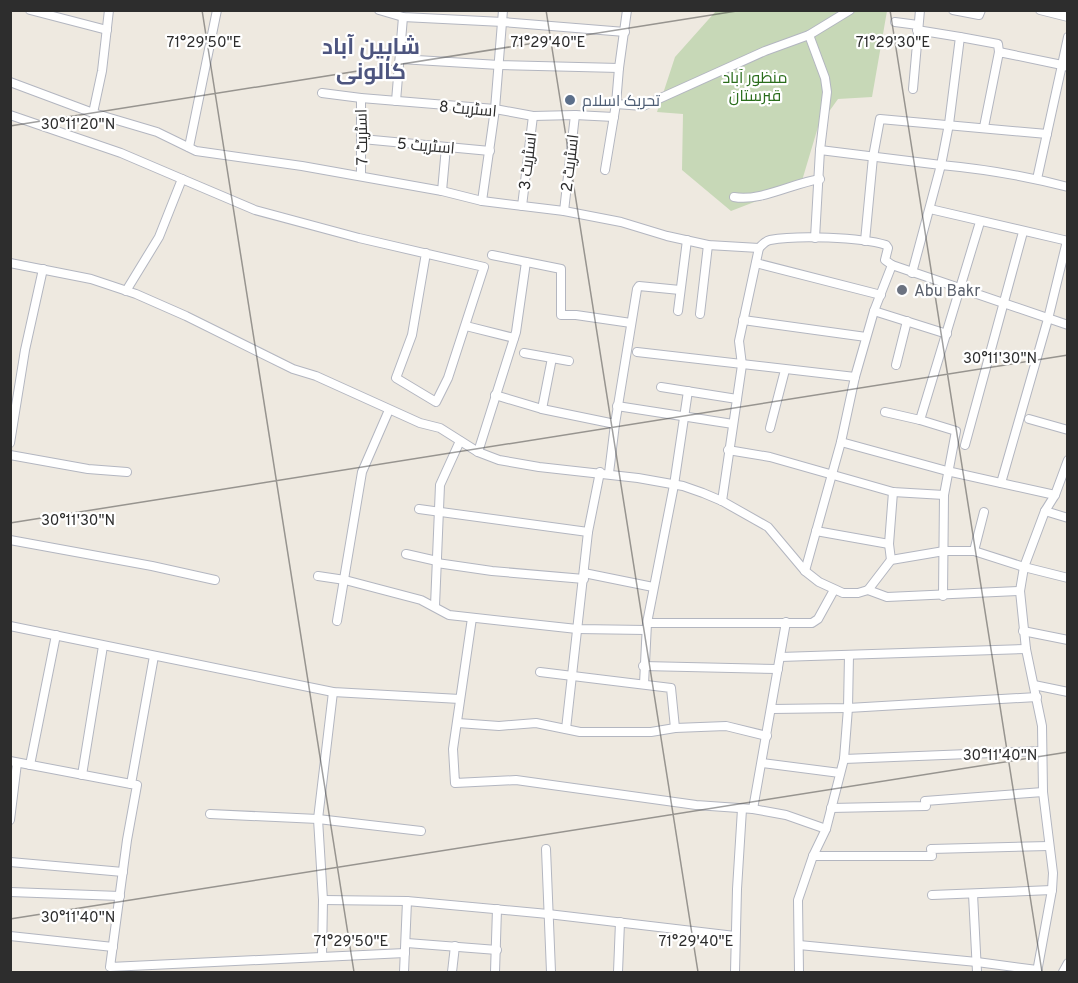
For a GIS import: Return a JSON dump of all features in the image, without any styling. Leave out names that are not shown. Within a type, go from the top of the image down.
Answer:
[{"type":"street","points":[[30,10],[107,30]]},
{"type":"street","points":[[93,113],[102,71],[109,10]]},
{"type":"street","points":[[189,147],[216,10]]},
{"type":"street","points":[[379,10],[403,17],[625,32]]},
{"type":"street","points":[[482,201],[495,109],[503,10]]},
{"type":"street","points":[[605,170],[616,104],[627,10]]},
{"type":"street","points":[[616,104],[642,106],[765,51],[809,35],[850,10]]},
{"type":"street","points":[[913,89],[920,10]]},
{"type":"street","points":[[953,10],[979,15],[981,10]]},
{"type":"street","points":[[1040,10],[1068,17]]},
{"type":"street","points":[[396,101],[403,17]]},
{"type":"street","points":[[895,22],[998,44],[999,52],[984,128]]},
{"type":"street","points":[[809,35],[825,78],[827,92],[820,150],[815,238]]},
{"type":"street","points":[[912,273],[941,165],[949,124],[960,37]]},
{"type":"street","points":[[1037,179],[1065,66],[1068,37]]},
{"type":"street","points":[[999,52],[1065,66]]},
{"type":"street","points":[[400,59],[499,65],[619,68]]},
{"type":"street","points":[[10,82],[93,113],[157,132],[196,151],[362,176],[482,201],[564,211],[621,222],[708,245],[759,248]]},
{"type":"street","name":"اسٹریٹ 8","points":[[322,93],[495,109],[533,116],[614,117]]},
{"type":"street","name":"اسٹریٹ 7","points":[[361,98],[362,176]]},
{"type":"street","points":[[10,115],[121,153],[255,210],[484,267],[448,378],[436,402],[396,378],[412,335],[426,253]]},
{"type":"street","name":"اسٹریٹ 2","points":[[564,211],[575,115]]},
{"type":"street","name":"اسٹریٹ 3","points":[[522,206],[533,116]]},
{"type":"street","points":[[865,241],[873,158],[880,119],[1047,134]]},
{"type":"street","name":"اسٹریٹ 5","points":[[362,138],[490,151]]},
{"type":"street","points":[[442,191],[446,147]]},
{"type":"street","points":[[820,150],[873,158],[977,168],[1068,187]]},
{"type":"street","points":[[126,291],[159,237],[182,179]]},
{"type":"street","points":[[734,197],[748,199],[820,179]]},
{"type":"street","points":[[930,208],[980,222],[1067,241],[1048,320],[1001,483]]},
{"type":"street","points":[[920,420],[980,222]]},
{"type":"street","points":[[964,445],[1023,232]]},
{"type":"street","points":[[722,501],[742,365],[739,341],[759,248],[768,240],[815,238],[865,241],[886,245],[888,248],[885,260],[892,265],[1068,325]]},
{"type":"street","points":[[678,311],[687,240]]},
{"type":"street","points":[[700,314],[708,245]]},
{"type":"street","points":[[492,255],[561,269],[561,315],[631,323]]},
{"type":"street","points":[[478,452],[514,338],[526,262]]},
{"type":"street","points":[[10,263],[91,279],[126,291],[186,316],[293,369],[316,376],[420,423],[440,428],[478,452],[499,460],[539,467],[609,473],[684,486],[722,501],[768,527],[805,571],[834,590],[843,593],[868,590],[891,560],[945,551],[975,551],[1068,578]]},
{"type":"street","points":[[756,263],[881,295]]},
{"type":"street","points":[[805,571],[841,442],[866,337],[892,265]]},
{"type":"street","points":[[10,443],[25,350],[43,269]]},
{"type":"street","points":[[609,473],[617,406],[638,286],[680,290]]},
{"type":"street","points":[[874,311],[947,334]]},
{"type":"street","points":[[743,320],[866,337]]},
{"type":"street","points":[[896,365],[908,321]]},
{"type":"street","points":[[466,326],[514,338]]},
{"type":"street","points":[[637,352],[855,377]]},
{"type":"street","points":[[524,353],[569,361]]},
{"type":"street","points":[[542,409],[552,358]]},
{"type":"street","points":[[770,428],[785,370]]},
{"type":"street","points":[[661,387],[737,399]]},
{"type":"street","points":[[644,684],[646,626],[674,485],[688,391]]},
{"type":"street","points":[[495,395],[542,409],[615,424]]},
{"type":"street","points":[[617,406],[733,424]]},
{"type":"street","points":[[338,621],[362,472],[389,410]]},
{"type":"street","points":[[885,412],[956,431],[944,495],[943,596]]},
{"type":"street","points":[[1029,419],[1068,430]]},
{"type":"street","points":[[435,606],[440,482],[460,441]]},
{"type":"street","points":[[841,442],[947,471],[1055,495]]},
{"type":"street","points":[[728,450],[770,458],[893,492],[944,495]]},
{"type":"street","points":[[10,455],[87,469],[128,471]]},
{"type":"street","points":[[799,945],[977,962],[1037,971],[1053,873],[1043,792],[1042,726],[1023,631],[1020,591],[1024,567],[1045,511],[1055,495],[1068,460]]},
{"type":"street","points":[[566,729],[588,532],[600,472]]},
{"type":"street","points":[[891,560],[889,544],[893,492]]},
{"type":"street","points":[[419,509],[588,532]]},
{"type":"street","points":[[1045,511],[1068,518]]},
{"type":"street","points":[[975,551],[984,512]]},
{"type":"street","points":[[816,531],[889,544]]},
{"type":"street","points":[[10,540],[215,580]]},
{"type":"street","points":[[406,554],[437,562],[492,570],[584,576],[653,587]]},
{"type":"street","points":[[318,576],[345,580],[421,600],[446,614],[577,629],[815,621],[834,590]]},
{"type":"street","points":[[868,590],[887,597],[1020,591]]},
{"type":"street","points":[[472,618],[453,749],[455,783],[516,780],[696,805],[753,809],[786,815],[826,829]]},
{"type":"street","points":[[753,809],[786,622]]},
{"type":"street","points":[[10,626],[333,692],[460,699]]},
{"type":"street","points":[[1023,631],[1068,640]]},
{"type":"street","points":[[30,765],[56,635]]},
{"type":"street","points":[[82,775],[103,646]]},
{"type":"street","points":[[780,657],[1026,649]]},
{"type":"street","points":[[799,972],[798,900],[813,856],[826,829],[844,759],[849,654]]},
{"type":"street","points":[[131,784],[154,656]]},
{"type":"street","points":[[644,666],[778,669]]},
{"type":"street","points":[[540,672],[671,688],[675,728]]},
{"type":"street","points":[[1034,685],[1068,692]]},
{"type":"street","points":[[322,956],[323,900],[318,819],[333,692]]},
{"type":"street","points":[[772,709],[848,708],[1037,698]]},
{"type":"street","points":[[458,723],[499,726],[536,723],[580,732],[651,732],[675,728],[726,726],[767,736]]},
{"type":"street","points":[[844,759],[1042,751]]},
{"type":"street","points":[[10,820],[14,762],[137,785],[110,970],[197,963],[405,953]]},
{"type":"street","points":[[762,763],[840,773]]},
{"type":"street","points":[[831,808],[926,806],[925,801],[1043,792]]},
{"type":"street","points":[[735,972],[742,809]]},
{"type":"street","points":[[210,814],[318,819],[421,831]]},
{"type":"street","points":[[813,856],[932,856],[931,849],[1049,846]]},
{"type":"street","points":[[546,849],[551,972]]},
{"type":"street","points":[[10,862],[123,872]]},
{"type":"street","points":[[932,896],[1052,890]]},
{"type":"street","points":[[10,892],[120,896]]},
{"type":"street","points":[[973,894],[977,972]]},
{"type":"street","points":[[323,900],[407,901],[548,914],[735,936]]},
{"type":"street","points":[[404,972],[407,901]]},
{"type":"street","points":[[495,972],[497,909]]},
{"type":"street","points":[[618,972],[620,922]]},
{"type":"street","points":[[10,936],[113,946]]},
{"type":"street","points":[[406,943],[497,950]]},
{"type":"street","points":[[452,972],[455,946]]},
{"type":"street","points":[[197,963],[197,972]]},
{"type":"street","points":[[1063,972],[1068,963]]},
{"type":"green space","name":"منظور آباد قبرستان","points":[[716,11],[887,11],[872,97],[838,99],[818,127],[801,184],[731,211],[682,170],[683,114],[657,112],[675,57]]},
{"type":"place","name":"تحریک اسلام","points":[[570,100]]},
{"type":"place","name":"Abu Bakr","points":[[902,290]]},
{"type":"district","name":"شاہین آباد کالونی","points":[[371,58]]}]
